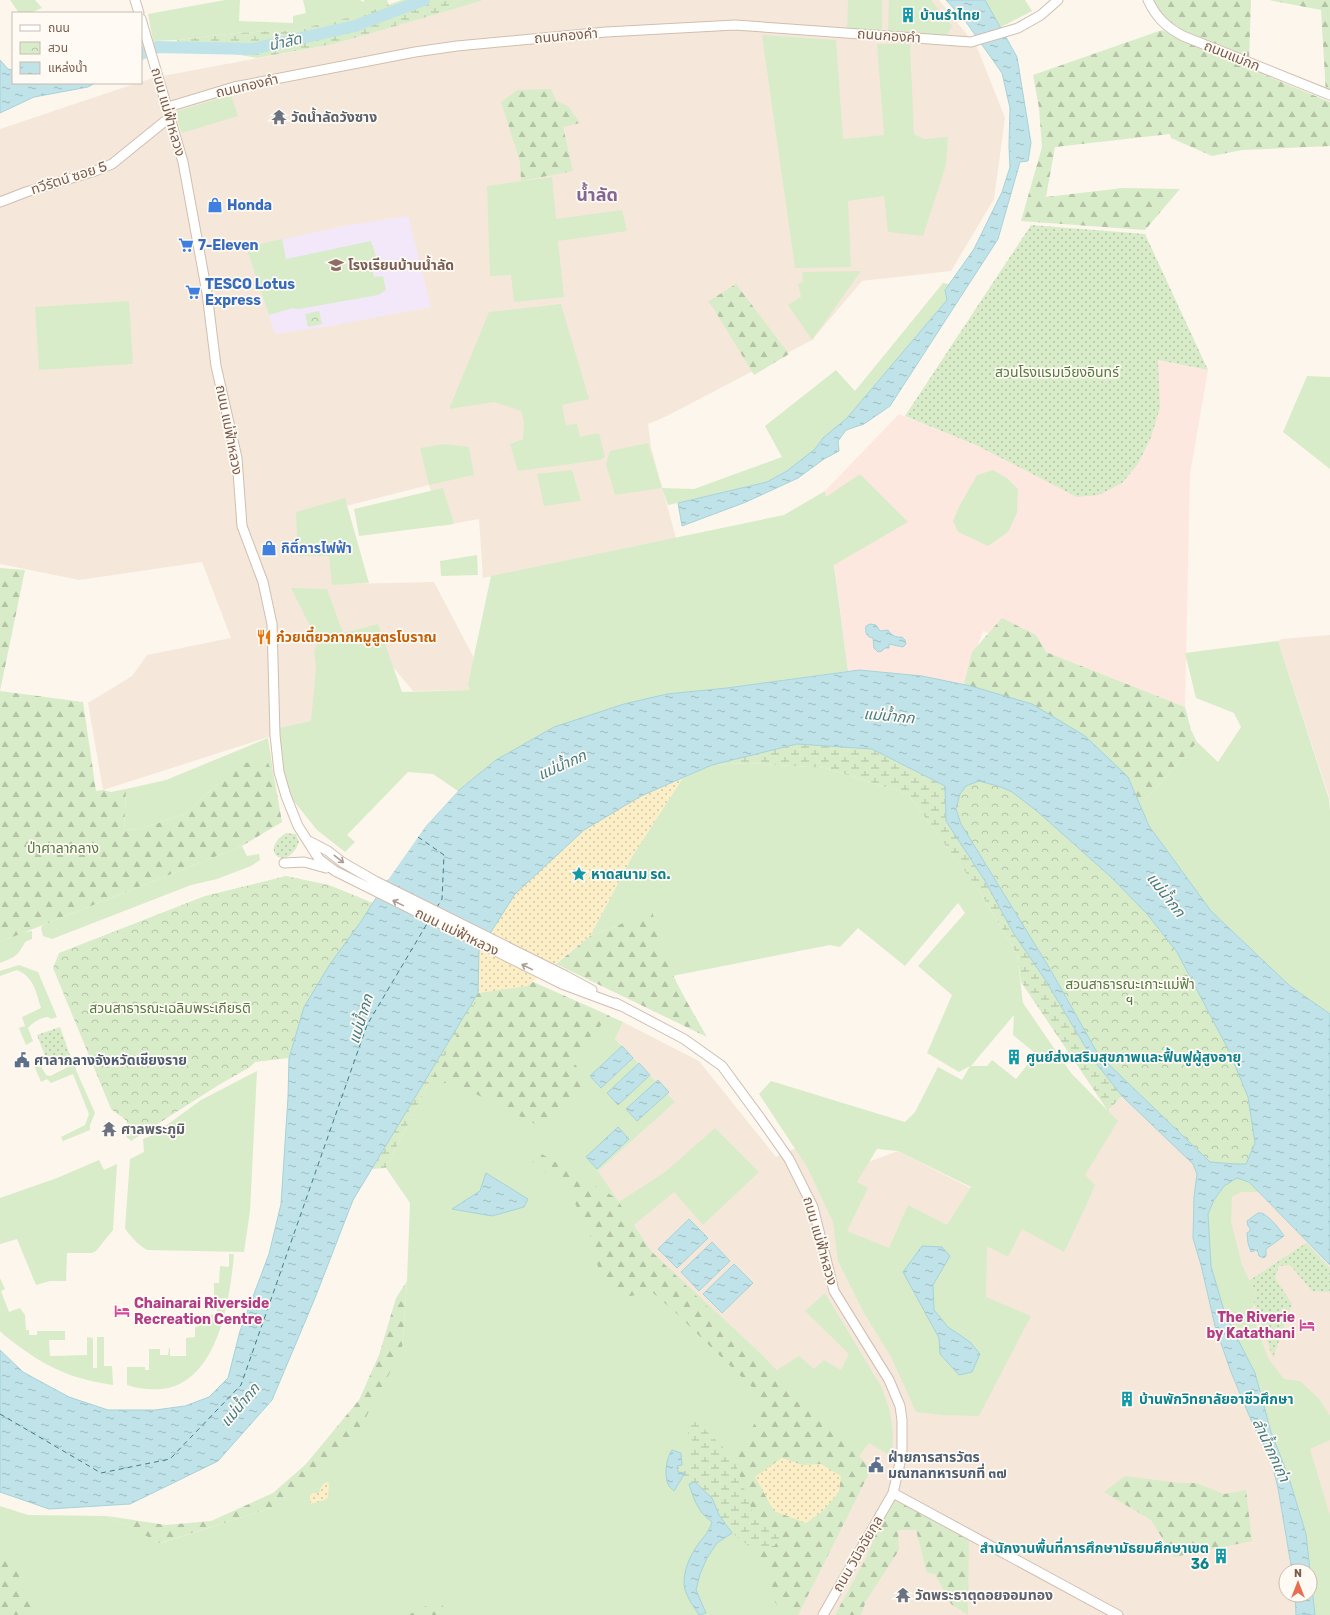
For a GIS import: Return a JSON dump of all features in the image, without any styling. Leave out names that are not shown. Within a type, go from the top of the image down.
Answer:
[{"type":"street","points":[[136,0],[139,12]]},
{"type":"street","name":"ถนนกองคำ","points":[[168,107],[234,87],[415,52],[457,46],[606,32],[735,26],[971,42],[1018,28],[1041,15],[1058,0]]},
{"type":"street","name":"ถนนแม่กก","points":[[1148,0],[1161,21],[1171,30],[1182,36],[1330,95]]},
{"type":"street","name":"ถนน แม่ฟ้าหลวง","points":[[142,23],[168,107],[189,192],[207,293],[216,366],[237,458],[242,526],[262,582],[272,624],[275,735],[279,772],[286,796],[298,826],[320,859],[335,871],[370,890],[621,1006],[684,1039],[722,1066],[762,1118],[789,1159],[813,1207],[834,1291],[889,1380],[900,1406],[902,1420],[902,1454],[893,1493]]},
{"type":"street","name":"ทวีรัตน์ ซอย 5","points":[[0,202],[112,164],[170,117]]},
{"type":"street","name":"ถนน แม่ฟ้าหลวง","points":[[306,839],[328,851],[342,862],[374,881],[564,980]]},
{"type":"street","points":[[284,863],[304,862],[335,871]]},
{"type":"street","points":[[893,1493],[1118,1615]]},
{"type":"street","name":"ถนน วินิจฉัยกุล","points":[[823,1615],[893,1493]]},
{"type":"shaded area","points":[[484,0],[939,0],[977,47],[1005,118],[994,199],[951,271],[862,281],[812,340],[665,417],[648,424],[651,447],[676,538],[483,578],[479,519],[441,526],[429,485],[306,516],[345,584],[434,582],[474,658],[471,690],[413,691],[368,637],[315,725],[275,735],[103,790],[88,703],[132,676],[147,655],[231,638],[202,562],[79,580],[0,564],[0,129],[134,84],[142,84],[142,82],[152,78],[334,44]]},
{"type":"shaded area","name":"โรงเรียนบ้านน้ำลัด","points":[[408,216],[431,307],[330,326],[275,334],[246,247],[350,225]]},
{"type":"shaded area","points":[[1158,360],[1208,370],[1190,474],[1185,707],[1046,652],[983,631],[964,684],[922,676],[859,670],[848,671],[825,491],[899,414],[978,446]]},
{"type":"shaded area","points":[[1330,635],[1330,800],[1278,641],[1282,639]]},
{"type":"shaded area","points":[[623,1022],[699,1061],[776,1157],[800,1146],[863,1164],[898,1151],[1051,1229],[1098,1123],[1122,1096],[1196,1149],[1249,1182],[1330,1265],[1330,1615],[798,1615],[650,1250],[598,1171],[674,1102],[615,1039]]},
{"type":"green space","points":[[10,0],[35,0],[42,8],[32,12],[18,12]]},
{"type":"green space","points":[[225,0],[240,0],[239,21],[293,23],[293,16],[306,13],[303,0],[359,0],[364,2],[364,0],[387,0],[389,5],[357,16],[294,30],[236,33],[177,40],[153,41],[148,14]]},
{"type":"green space","points":[[402,0],[460,0],[437,14],[334,44],[257,58],[217,51],[176,51],[177,40],[236,33],[294,30],[356,16]]},
{"type":"green space","points":[[460,0],[484,0],[437,14]]},
{"type":"green space","points":[[848,0],[882,0],[882,31],[847,30]]},
{"type":"green space","points":[[889,0],[931,0],[952,26],[947,35],[888,32]]},
{"type":"green space","points":[[985,0],[1025,0],[1032,11],[999,28]]},
{"type":"green space","points":[[1149,0],[1251,0],[1249,63],[1179,34]]},
{"type":"green space","points":[[1269,0],[1330,0],[1330,95],[1326,94],[1321,10]]},
{"type":"green space","points":[[1162,30],[1330,102],[1330,146],[1242,150],[1212,156],[1171,138],[1170,134],[1055,147],[1046,197],[1123,188],[1180,189],[1145,230],[1021,221],[1042,147],[1039,108],[1033,75]]},
{"type":"green space","points":[[762,35],[836,40],[843,139],[884,135],[877,44],[910,44],[914,134],[924,139],[948,137],[946,165],[923,236],[888,232],[884,196],[848,201],[851,267],[795,268]]},
{"type":"green space","points":[[551,89],[556,101],[568,106],[580,123],[563,127],[573,171],[521,181],[520,162],[501,102],[517,90]]},
{"type":"green space","points":[[231,95],[238,116],[182,133],[174,112]]},
{"type":"green space","points":[[552,177],[556,219],[622,210],[627,231],[558,241],[564,297],[514,302],[511,275],[490,276],[487,186]]},
{"type":"green space","name":"สวนโรงแรมเวียงอินทร์","points":[[1031,225],[1145,234],[1208,370],[1158,360],[1160,408],[1151,437],[1138,464],[1122,483],[1099,495],[1077,497],[978,446],[905,416]]},
{"type":"green space","points":[[282,239],[286,259],[371,241],[378,262],[371,265],[374,277],[383,276],[386,290],[378,295],[299,309],[293,308],[269,315],[246,247]]},
{"type":"green space","points":[[861,271],[812,340],[788,305],[801,297],[798,284],[803,282],[802,272]]},
{"type":"green space","points":[[943,283],[949,284],[945,290],[947,300],[847,418],[823,438],[815,449],[787,471],[767,482],[668,505],[662,488],[694,489],[782,457],[765,426],[836,370],[855,391]]},
{"type":"green space","points":[[736,284],[789,354],[754,375],[709,301]]},
{"type":"green space","points":[[129,301],[133,364],[39,370],[35,307]]},
{"type":"green space","points":[[561,304],[589,399],[562,405],[566,425],[577,424],[580,437],[599,433],[605,457],[600,460],[518,471],[510,444],[523,439],[524,422],[521,411],[494,402],[449,409],[489,312]]},
{"type":"green space","points":[[319,311],[322,324],[308,327],[305,314]]},
{"type":"green space","points":[[1307,376],[1330,377],[1330,469],[1283,432]]},
{"type":"green space","points":[[648,443],[662,488],[615,495],[606,464],[610,451]]},
{"type":"green space","points":[[445,444],[469,447],[474,475],[429,485],[420,448]]},
{"type":"green space","points":[[572,470],[581,501],[544,506],[537,474]]},
{"type":"green space","points":[[993,470],[1007,478],[1018,489],[1017,513],[1008,532],[988,546],[958,532],[953,521],[977,475]]},
{"type":"green space","points":[[860,474],[908,522],[834,565],[848,671],[727,688],[667,694],[624,704],[554,727],[496,760],[458,791],[433,774],[408,772],[347,835],[355,842],[345,852],[317,830],[292,799],[280,756],[280,728],[311,721],[316,668],[314,652],[318,642],[291,588],[327,589],[343,633],[378,624],[402,692],[470,690],[468,684],[491,576],[784,515],[825,491],[826,497]]},
{"type":"green space","points":[[443,488],[454,524],[359,536],[354,509]]},
{"type":"green space","points":[[345,498],[369,583],[332,585],[329,556],[298,556],[296,512]]},
{"type":"green space","points":[[477,555],[478,575],[441,576],[440,561]]},
{"type":"green space","points":[[0,568],[25,570],[0,691]]},
{"type":"green space","points":[[1002,618],[1036,635],[1046,652],[1185,707],[1191,730],[1197,742],[1140,806],[1128,777],[964,684],[972,652]]},
{"type":"green space","points":[[1278,641],[1329,799],[1330,1014],[1290,986],[1211,911],[1149,826],[1140,806],[1197,742],[1218,762],[1241,727],[1234,713],[1196,698],[1185,653]]},
{"type":"green space","name":"ป่าศาลากลาง","points":[[0,691],[83,702],[96,791],[103,790],[111,792],[126,789],[124,830],[140,829],[185,814],[218,784],[245,763],[267,760],[274,777],[282,822],[242,846],[0,942]]},
{"type":"green space","points":[[268,738],[274,777],[267,760],[218,784],[185,814],[140,829],[124,830],[126,789],[166,780]]},
{"type":"green space","points":[[797,744],[872,749],[945,786],[946,821],[986,881],[1014,934],[1046,981],[1092,1058],[1122,1096],[1108,1111],[1021,982],[1017,954],[980,892],[908,794],[825,768],[748,763],[712,765]]},
{"type":"green space","points":[[748,763],[825,768],[908,794],[978,889],[1017,954],[1023,1003],[1071,1073],[1118,1121],[1085,1175],[1095,1185],[1064,1252],[1022,1229],[1008,1257],[987,1246],[986,1297],[1031,1316],[979,1416],[942,1415],[916,1412],[891,1357],[864,1313],[838,1261],[833,1222],[807,1167],[759,1094],[771,1081],[905,1122],[915,1112],[938,1067],[962,1080],[970,1066],[959,1072],[927,1053],[952,995],[918,966],[965,913],[958,903],[905,966],[858,928],[840,947],[830,945],[672,976],[663,952],[617,926],[590,936],[633,855],[682,779],[712,765]],"holes":[[[1014,1015],[1013,1035],[1036,1054],[1016,1079],[992,1060],[987,1066],[971,1066]],[[877,1149],[898,1151],[971,1187],[947,1225],[908,1205],[889,1248],[847,1231],[868,1188],[857,1182]]]},
{"type":"green space","name":"สวนสาธารณะเกาะแม่ฟ้า ฯ","points":[[979,781],[1001,787],[1012,792],[1038,812],[1111,877],[1147,914],[1177,952],[1229,1051],[1248,1097],[1255,1143],[1246,1164],[1210,1162],[1098,1054],[1050,969],[961,824],[956,809],[960,794],[966,786]]},
{"type":"green space","points":[[286,833],[296,834],[299,842],[294,852],[288,857],[282,858],[277,856],[274,852],[274,846]]},
{"type":"green space","points":[[242,846],[247,856],[259,854],[260,860],[251,866],[217,879],[191,885],[52,939],[43,936],[41,928],[43,925]]},
{"type":"green space","name":"สวนสาธารณะเฉลิมพระเกียรติ","points":[[286,876],[329,885],[373,903],[304,1007],[289,1058],[255,1062],[250,1067],[217,1086],[131,1141],[126,1136],[127,1121],[111,1109],[53,968],[59,953],[205,896]]},
{"type":"green space","points":[[652,908],[655,926],[666,959],[673,975],[707,1037],[556,964],[590,936],[617,926]]},
{"type":"green space","points":[[32,931],[32,939],[25,942],[18,953],[0,963],[0,942],[25,932]]},
{"type":"green space","points":[[479,951],[476,1002],[429,1083],[386,1168],[372,1169]]},
{"type":"green space","points":[[19,965],[38,972],[57,1017],[51,1019],[48,1017],[42,1018],[32,1024],[28,1028],[33,1041],[26,1045],[19,1028],[25,1026],[22,1017],[41,1008],[36,991],[31,981],[23,973],[17,970],[0,976],[0,971]]},
{"type":"green space","points":[[533,982],[623,1022],[615,1039],[675,1102],[598,1171],[619,1202],[665,1172],[715,1128],[759,1172],[703,1225],[674,1192],[634,1225],[650,1250],[760,1353],[791,1385],[777,1370],[799,1356],[814,1369],[824,1360],[841,1370],[849,1354],[805,1311],[825,1293],[882,1388],[890,1412],[893,1433],[892,1457],[869,1443],[859,1456],[871,1469],[798,1615],[0,1615],[0,1506],[28,1515],[107,1516],[161,1543],[275,1507],[402,1350],[407,1281],[410,1203],[386,1168],[429,1083],[482,992],[527,986]]},
{"type":"green space","points":[[533,982],[610,1016],[570,1058],[589,1082],[554,1115],[545,1129],[454,1083],[429,1083],[478,993],[527,986]]},
{"type":"green space","points":[[60,1027],[71,1058],[49,1066],[37,1035]]},
{"type":"green space","points":[[38,1061],[46,1075],[50,1076],[76,1063],[76,1070],[95,1113],[90,1125],[90,1130],[63,1141],[61,1137],[85,1125],[89,1114],[73,1074],[51,1083],[47,1079],[41,1082],[33,1063]]},
{"type":"green space","points":[[257,1071],[250,1211],[244,1252],[145,1249],[129,1234],[125,1228],[130,1159],[144,1152],[143,1139],[153,1135],[201,1100]]},
{"type":"green space","points":[[535,1150],[616,1198],[650,1250],[797,1396],[786,1401],[803,1402],[871,1469],[798,1615],[778,1606],[774,1601],[771,1578],[750,1547],[774,1546],[781,1537],[752,1511],[736,1465],[728,1454],[746,1439],[762,1410],[759,1394],[675,1312],[652,1292],[625,1297],[599,1271],[589,1230],[570,1194],[532,1161]]},
{"type":"green space","points":[[99,1160],[104,1170],[117,1164],[113,1230],[96,1251],[92,1253],[67,1253],[66,1281],[50,1281],[36,1285],[17,1239],[0,1244],[0,1198],[57,1178]]},
{"type":"green space","points":[[1237,1178],[1249,1182],[1258,1192],[1241,1192],[1232,1197],[1231,1221],[1242,1265],[1257,1296],[1251,1312],[1268,1358],[1284,1379],[1300,1381],[1319,1399],[1330,1416],[1330,1440],[1310,1449],[1330,1516],[1330,1615],[1315,1615],[1314,1603],[1318,1603],[1318,1563],[1309,1563],[1306,1534],[1289,1478],[1271,1432],[1255,1373],[1225,1314],[1211,1266],[1208,1214],[1214,1200],[1224,1186]]},
{"type":"green space","points":[[1306,1243],[1330,1268],[1330,1292],[1312,1291],[1290,1265],[1279,1266],[1275,1278],[1292,1304],[1273,1358],[1254,1303],[1257,1296],[1250,1280]]},
{"type":"green space","points":[[229,1254],[234,1254],[229,1293],[224,1315],[208,1356],[196,1372],[180,1384],[161,1389],[144,1389],[127,1385],[127,1367],[145,1367],[145,1370],[149,1370],[149,1349],[160,1349],[160,1355],[168,1355],[170,1348],[170,1356],[186,1356],[186,1338],[195,1337],[195,1327],[200,1326],[200,1315],[212,1315],[217,1312],[217,1305],[214,1305],[214,1283],[219,1283],[220,1266],[229,1267]]},
{"type":"green space","points":[[0,1278],[5,1289],[1,1291],[9,1312],[20,1308],[25,1315],[26,1330],[29,1330],[29,1335],[37,1335],[37,1331],[65,1331],[65,1340],[49,1340],[50,1356],[87,1355],[87,1337],[93,1338],[93,1368],[97,1368],[97,1337],[104,1337],[104,1366],[112,1366],[113,1385],[67,1374],[42,1362],[4,1335],[0,1331]]},
{"type":"green space","points":[[407,1281],[402,1350],[353,1441],[275,1507],[160,1543],[107,1516],[166,1525],[211,1521],[273,1493],[306,1464],[359,1400],[379,1355],[396,1298]]},
{"type":"green space","points":[[696,1421],[723,1447],[736,1465],[752,1511],[781,1537],[774,1546],[750,1547],[732,1533],[719,1515],[712,1498],[695,1482],[689,1484],[681,1481],[685,1473],[678,1473],[677,1466],[691,1463],[691,1453],[695,1446],[688,1433],[689,1425]]},
{"type":"green space","points":[[1125,1476],[1180,1483],[1196,1483],[1224,1494],[1246,1490],[1252,1541],[1174,1557],[1151,1520],[1104,1492]]},
{"type":"green space","points":[[893,1493],[969,1534],[968,1615],[951,1604],[935,1574],[927,1573],[916,1530],[898,1530],[899,1550],[866,1601],[861,1615],[835,1615],[866,1558]]},
{"type":"green space","points":[[0,1559],[14,1559],[24,1590],[35,1615],[0,1615]]},
{"type":"green space","points":[[440,1599],[444,1609],[441,1615],[408,1615]]},
{"type":"sand","name":"หาดสนาม รด.","points":[[682,779],[633,855],[590,936],[527,986],[478,993],[479,951],[515,894],[584,830],[641,796]]},
{"type":"sand","points":[[782,1458],[803,1465],[821,1464],[841,1476],[839,1492],[823,1511],[806,1523],[774,1511],[755,1477]]},
{"type":"sand","points":[[327,1482],[329,1484],[328,1497],[325,1500],[310,1504],[310,1495],[313,1493],[318,1493],[322,1485]]},
{"type":"water","points":[[946,0],[985,0],[1017,57],[1031,143],[1028,161],[1020,162],[998,239],[890,406],[864,424],[846,430],[838,441],[839,451],[824,459],[798,478],[746,502],[682,526],[678,503],[767,482],[787,471],[815,449],[823,438],[847,418],[947,300],[945,290],[974,249],[1002,192],[1010,167],[1010,108],[1002,73],[966,22]]},
{"type":"water","points":[[0,60],[8,69],[12,70],[12,84],[93,84],[88,87],[34,97],[0,113]]},
{"type":"water","points":[[870,624],[876,625],[880,631],[888,630],[894,636],[902,637],[906,644],[903,647],[889,644],[889,648],[885,648],[878,652],[874,648],[873,638],[869,637],[866,632],[866,626]]},
{"type":"water","points":[[859,670],[922,676],[971,686],[1032,704],[1085,736],[1128,777],[1149,826],[1211,911],[1290,986],[1330,1014],[1330,1265],[1249,1182],[1237,1178],[1224,1186],[1214,1200],[1208,1214],[1211,1266],[1225,1314],[1255,1373],[1271,1432],[1289,1478],[1306,1534],[1309,1563],[1291,1563],[1278,1488],[1270,1456],[1254,1427],[1231,1372],[1215,1326],[1201,1265],[1193,1238],[1194,1197],[1197,1174],[1193,1164],[1122,1096],[1092,1058],[1046,981],[1014,934],[985,881],[946,821],[945,786],[872,749],[797,744],[712,765],[641,796],[584,830],[515,894],[479,951],[478,993],[353,1200],[315,1298],[272,1400],[218,1461],[130,1504],[49,1509],[0,1492],[0,1350],[23,1372],[69,1397],[108,1410],[155,1410],[185,1406],[209,1397],[228,1378],[240,1331],[269,1254],[281,1204],[289,1058],[304,1007],[330,964],[360,923],[399,862],[426,826],[458,791],[496,760],[554,727],[624,704],[667,694],[727,688]],"holes":[[[979,781],[1001,787],[1012,792],[1038,812],[1111,877],[1147,914],[1177,952],[1229,1051],[1248,1097],[1255,1143],[1246,1164],[1210,1162],[1098,1054],[1050,969],[961,824],[956,809],[960,794],[966,786]]]},
{"type":"water","points":[[622,1046],[633,1058],[601,1088],[590,1076]]},
{"type":"water","points":[[639,1063],[650,1075],[618,1105],[607,1093]]},
{"type":"water","points":[[658,1080],[669,1092],[637,1121],[626,1109]]},
{"type":"water","points":[[618,1127],[629,1139],[597,1169],[586,1157]]},
{"type":"water","points":[[486,1173],[528,1199],[524,1207],[492,1216],[452,1209],[480,1191]]},
{"type":"water","points":[[1258,1213],[1262,1213],[1268,1217],[1284,1236],[1266,1249],[1266,1256],[1264,1258],[1259,1256],[1256,1250],[1251,1252],[1248,1243],[1247,1233],[1250,1231],[1250,1228],[1247,1221]]},
{"type":"water","points":[[689,1219],[708,1238],[677,1268],[658,1249]]},
{"type":"water","points":[[712,1242],[730,1261],[699,1291],[681,1272]]},
{"type":"water","points":[[922,1246],[942,1247],[950,1256],[933,1285],[934,1310],[948,1327],[970,1342],[980,1354],[972,1372],[959,1375],[940,1354],[939,1338],[903,1272]]},
{"type":"water","points":[[734,1264],[753,1283],[722,1313],[703,1294]]},
{"type":"water","points":[[672,1450],[681,1453],[682,1465],[677,1466],[678,1472],[685,1473],[674,1491],[668,1485],[666,1476],[667,1462]]},
{"type":"water","points":[[695,1482],[712,1498],[719,1515],[732,1533],[717,1543],[707,1558],[700,1574],[696,1590],[706,1613],[699,1615],[686,1593],[684,1578],[692,1553],[708,1531],[712,1522],[703,1514],[695,1500],[689,1484]]},
{"type":"water","points":[[1295,1603],[1314,1603],[1315,1615],[1296,1615]]},
{"type":"pier","points":[[456,790],[458,791],[426,826],[388,880],[386,879],[424,825]]},
{"type":"waterway","name":"น้ำลัด","points":[[142,54],[157,47],[252,49],[355,26],[424,0]]},
{"type":"ferry route","points":[[418,837],[444,855],[442,899],[437,907]]},
{"type":"ferry route","points":[[0,1414],[101,1473],[170,1459],[241,1385],[367,1025],[428,922]]},
{"type":"place","name":"บ้านรำไทย","points":[[908,15]]},
{"type":"place","name":"วัดน้ำลัดวังซาง","points":[[279,117]]},
{"type":"place","name":"Honda","points":[[215,205]]},
{"type":"place","name":"7-Eleven","points":[[186,245]]},
{"type":"place","name":"โรงเรียนบ้านน้ำลัด","points":[[336,265]]},
{"type":"place","name":"TESCO Lotus Express","points":[[193,292]]},
{"type":"place","name":"กิติ์การไฟฟ้า","points":[[269,548]]},
{"type":"place","name":"ก๋วยเตี๋ยวกากหมูสูตรโบราณ","points":[[264,637]]},
{"type":"place","name":"หาดสนาม รด.","points":[[579,874]]},
{"type":"place","name":"ศูนย์ส่งเสริมสุขภาพและฟื้นฟูผู้สูงอายุ","points":[[1014,1057]]},
{"type":"place","name":"ศาลากลางจังหวัดเชียงราย","points":[[22,1060]]},
{"type":"place","name":"ศาลพระภูมิ","points":[[109,1129]]},
{"type":"place","name":"Chainarai Riverside Recreation Centre","points":[[122,1311]]},
{"type":"place","name":"The Riverie by Katathani","points":[[1307,1325]]},
{"type":"place","name":"บ้านพักวิทยาลัยอาชีวศึกษา","points":[[1127,1399]]},
{"type":"place","name":"ฝ่ายการสารวัตร มณฑลทหารบกที่ ๓๗","points":[[876,1465]]},
{"type":"place","name":"สำนักงานพื้นที่การศึกษามัธยมศึกษาเขต 36","points":[[1221,1556]]},
{"type":"place","name":"วัดพระธาตุดอยจอมทอง","points":[[903,1595]]},
{"type":"district","name":"น้ำลัด","points":[[597,195]]},
{"type":"water label","name":"แม่น้ำกก","points":[[889,716]]},
{"type":"water label","name":"แม่น้ำกก","points":[[562,765]]},
{"type":"water label","name":"แม่น้ำกก","points":[[1166,895]]},
{"type":"water label","name":"แม่น้ำกก","points":[[361,1019]]},
{"type":"water label","name":"แม่น้ำกก","points":[[240,1405]]},
{"type":"water label","name":"ลำน้ำกกเก่า","points":[[1271,1450]]}]
